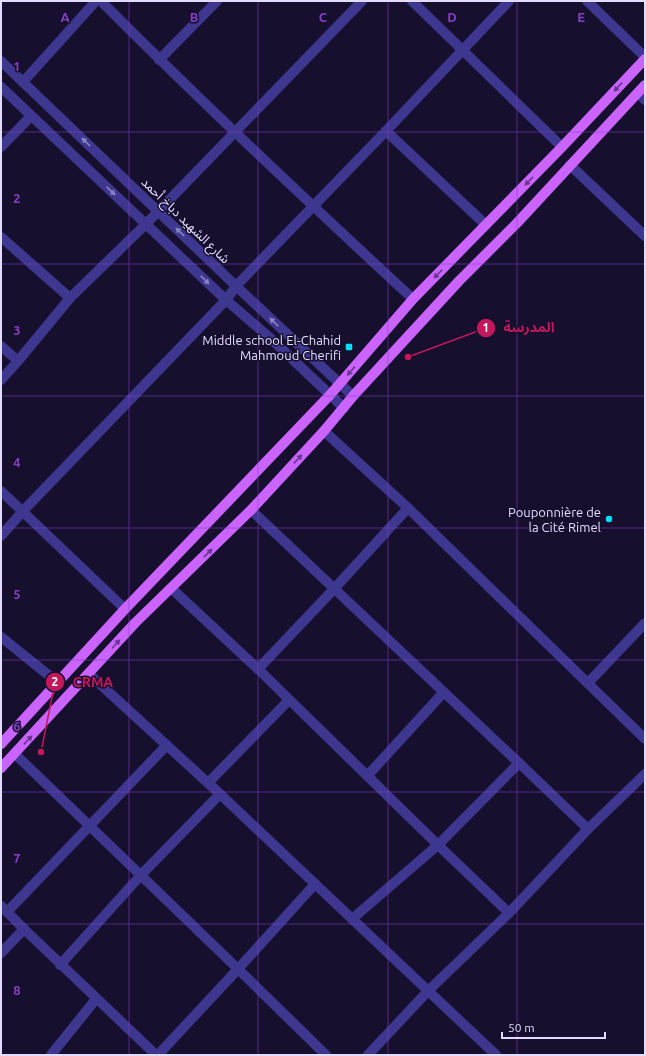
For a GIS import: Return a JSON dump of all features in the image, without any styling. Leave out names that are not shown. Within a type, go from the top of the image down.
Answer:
[{"type":"main road","points":[[1,744],[125,609],[330,395],[413,299],[562,147],[645,58]]},
{"type":"main road","points":[[1,768],[135,623],[251,510],[459,281],[517,223],[570,165],[641,96],[645,85]]},
{"type":"street","points":[[23,82],[96,1]]},
{"type":"street","points":[[100,1],[235,133],[413,299]]},
{"type":"street","points":[[159,60],[217,1]]},
{"type":"street","points":[[1,380],[70,298],[159,211],[362,1]]},
{"type":"street","points":[[412,1],[562,147]]},
{"type":"street","points":[[1,536],[23,511],[226,300],[236,286],[464,51],[509,1]]},
{"type":"street","points":[[587,1],[645,58]]},
{"type":"street","name":"شارع الشهيد دباخ أحمد","points":[[1,61],[353,396]]},
{"type":"street","points":[[1,87],[226,300],[269,337],[344,408]]},
{"type":"street","points":[[1,147],[31,116]]},
{"type":"street","points":[[386,131],[486,225]]},
{"type":"street","points":[[570,165],[645,236]]},
{"type":"street","points":[[1,237],[70,298]]},
{"type":"street","points":[[1,346],[18,361]]},
{"type":"street","points":[[324,430],[408,508],[645,739]]},
{"type":"street","points":[[1,491],[125,609]]},
{"type":"street","points":[[258,668],[334,589],[408,508]]},
{"type":"street","points":[[251,510],[519,762],[588,830]]},
{"type":"street","points":[[171,588],[258,668],[289,700],[509,913]]},
{"type":"street","points":[[588,683],[645,622]]},
{"type":"street","points":[[1,637],[57,682]]},
{"type":"street","points":[[89,674],[208,782],[496,1055]]},
{"type":"street","points":[[368,775],[444,692]]},
{"type":"street","points":[[208,782],[289,700]]},
{"type":"street","points":[[167,745],[4,909],[96,999],[157,1055],[315,884]]},
{"type":"street","points":[[15,754],[326,1055]]},
{"type":"street","points":[[352,919],[438,845],[519,762]]},
{"type":"street","points":[[368,1055],[428,991],[509,913],[588,830],[645,774]]},
{"type":"street","points":[[60,965],[140,876],[220,794]]},
{"type":"street","points":[[1,953],[24,929]]},
{"type":"street","points":[[52,1055],[96,999]]},
{"type":"place","name":"Middle school El-Chahid Mahmoud Cherifi","points":[[349,347]]},
{"type":"place","name":"المدرسة","points":[[408,357]]},
{"type":"place","name":"Pouponnière de la Cité Rimel","points":[[609,519]]},
{"type":"place","name":"CRMA","points":[[41,752]]}]
